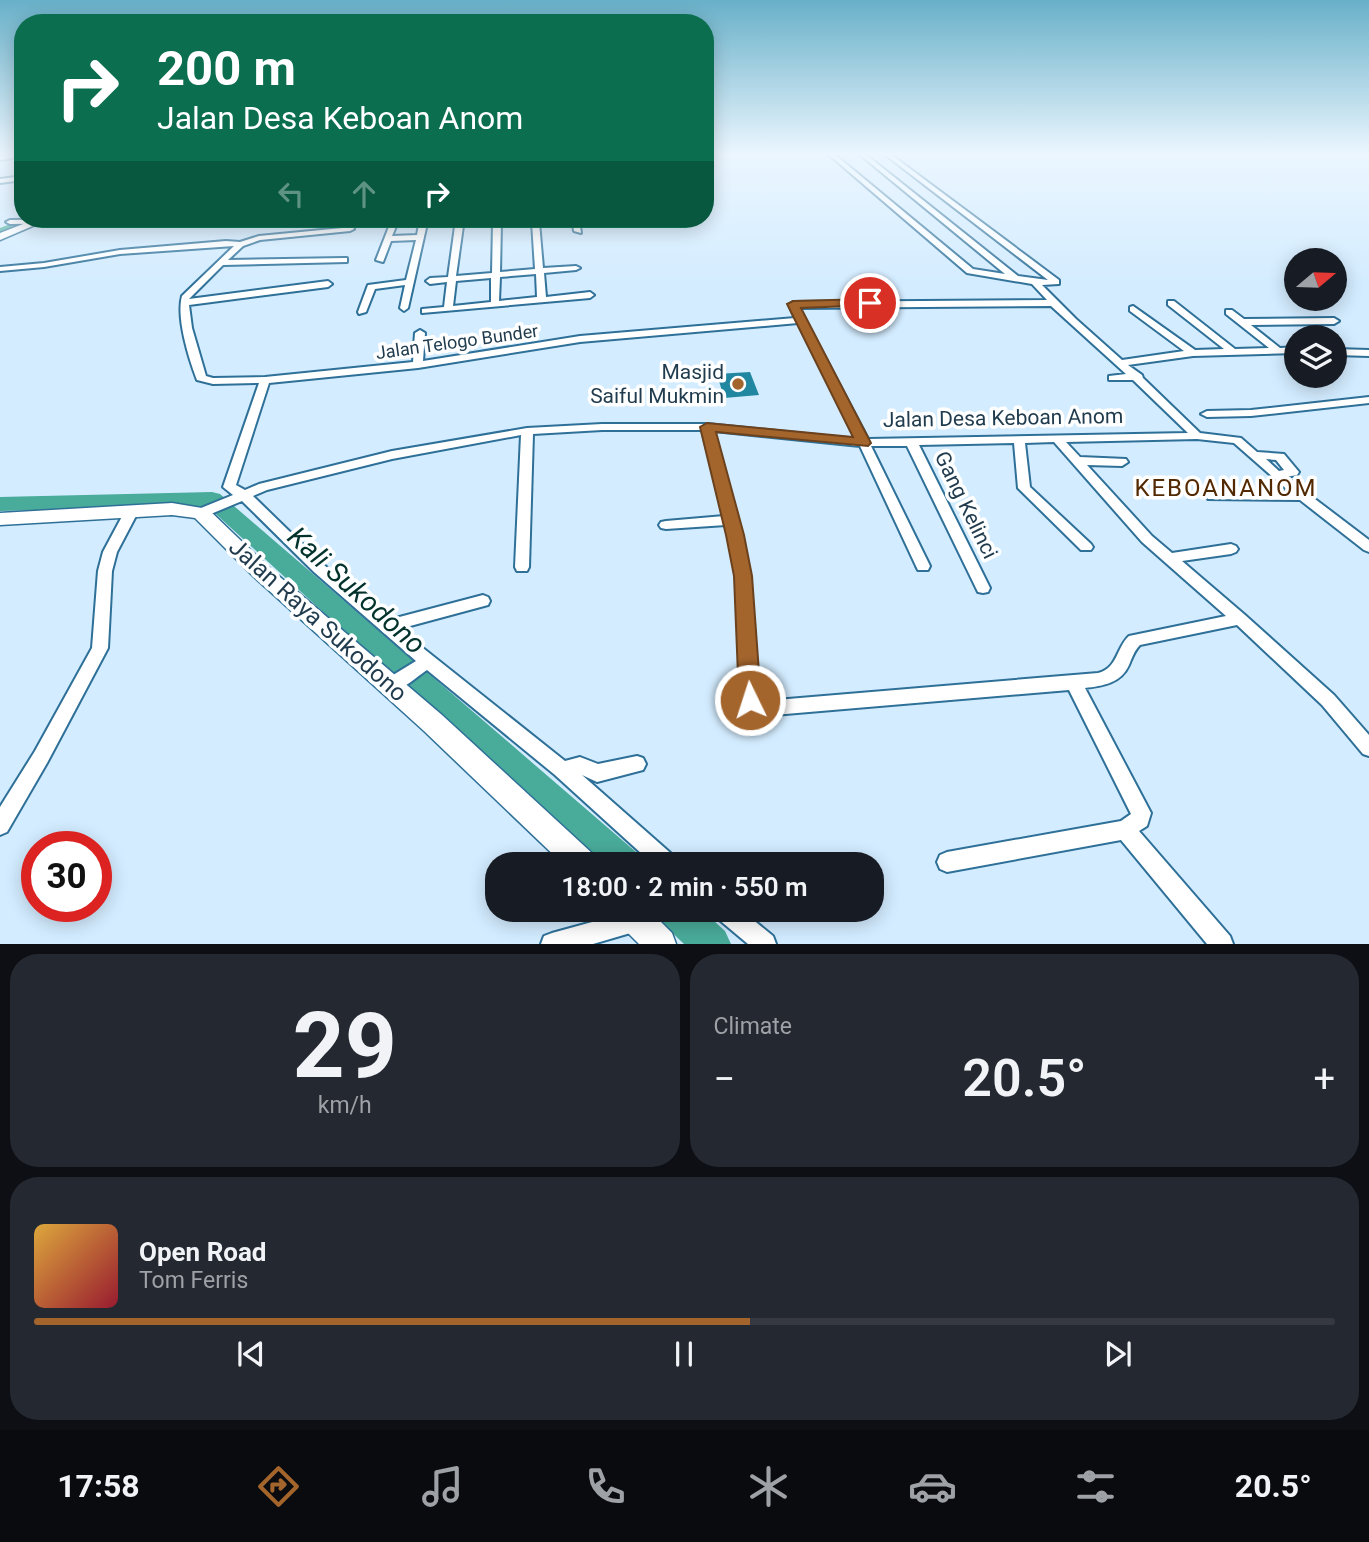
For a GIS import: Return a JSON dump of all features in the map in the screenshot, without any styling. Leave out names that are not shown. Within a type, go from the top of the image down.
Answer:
[{"type":"main road","points":[[0,237],[21,228]]},
{"type":"main road","points":[[0,519],[172,509],[205,511]]},
{"type":"main road","name":"Jalan Raya Sukodono","points":[[205,511],[260,571],[410,672],[572,852]]},
{"type":"main road","points":[[639,922],[660,943]]},
{"type":"street","points":[[882,197],[970,271],[1056,282],[944,197]]},
{"type":"street","points":[[916,197],[1015,278]]},
{"type":"street","points":[[0,226],[12,222]]},
{"type":"street","points":[[380,260],[392,228]]},
{"type":"street","points":[[404,308],[422,228]]},
{"type":"street","points":[[448,309],[459,228]]},
{"type":"street","points":[[495,304],[497,228]]},
{"type":"street","points":[[536,228],[542,300]]},
{"type":"street","points":[[185,300],[240,244],[261,238],[350,229]]},
{"type":"street","points":[[388,239],[420,237]]},
{"type":"street","points":[[0,269],[228,240],[240,244]]},
{"type":"street","points":[[220,264],[344,260]]},
{"type":"street","points":[[431,277],[574,264]]},
{"type":"street","points":[[1034,281],[1052,303],[1123,363],[1197,436]]},
{"type":"street","points":[[362,312],[372,287],[409,282]]},
{"type":"street","points":[[185,300],[328,284]]},
{"type":"street","points":[[425,311],[590,295]]},
{"type":"street","name":"Jalan Telogo Bunder","points":[[185,300],[185,321],[201,378],[214,381],[265,380],[418,365],[580,339],[800,320]]},
{"type":"street","points":[[923,566],[814,342],[793,307],[801,303],[1052,303]]},
{"type":"street","points":[[1171,303],[1231,351]]},
{"type":"street","points":[[1133,309],[1193,353]]},
{"type":"street","points":[[1229,312],[1276,349]]},
{"type":"street","points":[[1242,322],[1334,321]]},
{"type":"street","points":[[418,365],[421,333]]},
{"type":"street","points":[[1123,363],[1193,353],[1284,349]]},
{"type":"street","points":[[1347,352],[1369,353]]},
{"type":"street","points":[[1113,378],[1138,377]]},
{"type":"street","points":[[265,380],[229,486],[244,495],[318,568],[387,626],[410,672],[562,771],[654,852]]},
{"type":"street","points":[[1207,414],[1251,413],[1369,400]]},
{"type":"street","name":"Jalan Desa Keboan Anom","points":[[205,511],[226,500],[263,487],[391,455],[527,431],[602,427],[707,427],[863,443],[1197,436],[1231,438]]},
{"type":"street","points":[[707,427],[743,576],[750,700],[761,709],[1074,683],[1111,675],[1119,669],[1128,645],[1135,640],[1240,619]]},
{"type":"street","points":[[522,567],[527,431]]},
{"type":"street","points":[[1231,438],[1369,547]]},
{"type":"street","points":[[1019,439],[1024,488],[1086,547]]},
{"type":"street","points":[[1057,439],[1147,538],[1328,699],[1369,748]]},
{"type":"street","name":"Gang Kelinci","points":[[911,441],[983,588]]},
{"type":"street","points":[[1076,461],[1122,462]]},
{"type":"street","points":[[1213,496],[1303,496]]},
{"type":"street","points":[[0,825],[41,757],[100,648],[104,571],[110,552],[131,512]]},
{"type":"street","points":[[666,525],[731,520]]},
{"type":"street","points":[[1169,558],[1231,549]]},
{"type":"street","points":[[387,626],[483,601]]},
{"type":"street","points":[[947,862],[1125,830],[1140,820],[1141,813],[1074,683]]},
{"type":"street","points":[[562,771],[576,764],[597,773],[637,764]]},
{"type":"street","points":[[1125,830],[1222,943]]},
{"type":"street","points":[[551,943],[612,922]]},
{"type":"street","points":[[739,922],[765,943]]},
{"type":"building","name":"Masjid Saiful Mukmin","points":[[750,372],[759,395],[724,398],[717,374]]},
{"type":"waterway","name":"Kali Sukodono","points":[[0,233],[14,227]]},
{"type":"waterway","name":"Kali Sukodono","points":[[0,504],[212,499],[610,852]]},
{"type":"waterway","name":"Kali Sukodono","points":[[688,922],[712,944]]},
{"type":"place","name":"Masjid Saiful Mukmin","points":[[738,384]]},
{"type":"district","name":"KEBOANANOM","points":[[1226,488]]},
{"type":"route","points":[[750,700],[743,576],[707,427],[863,443],[793,304],[870,303]]}]
